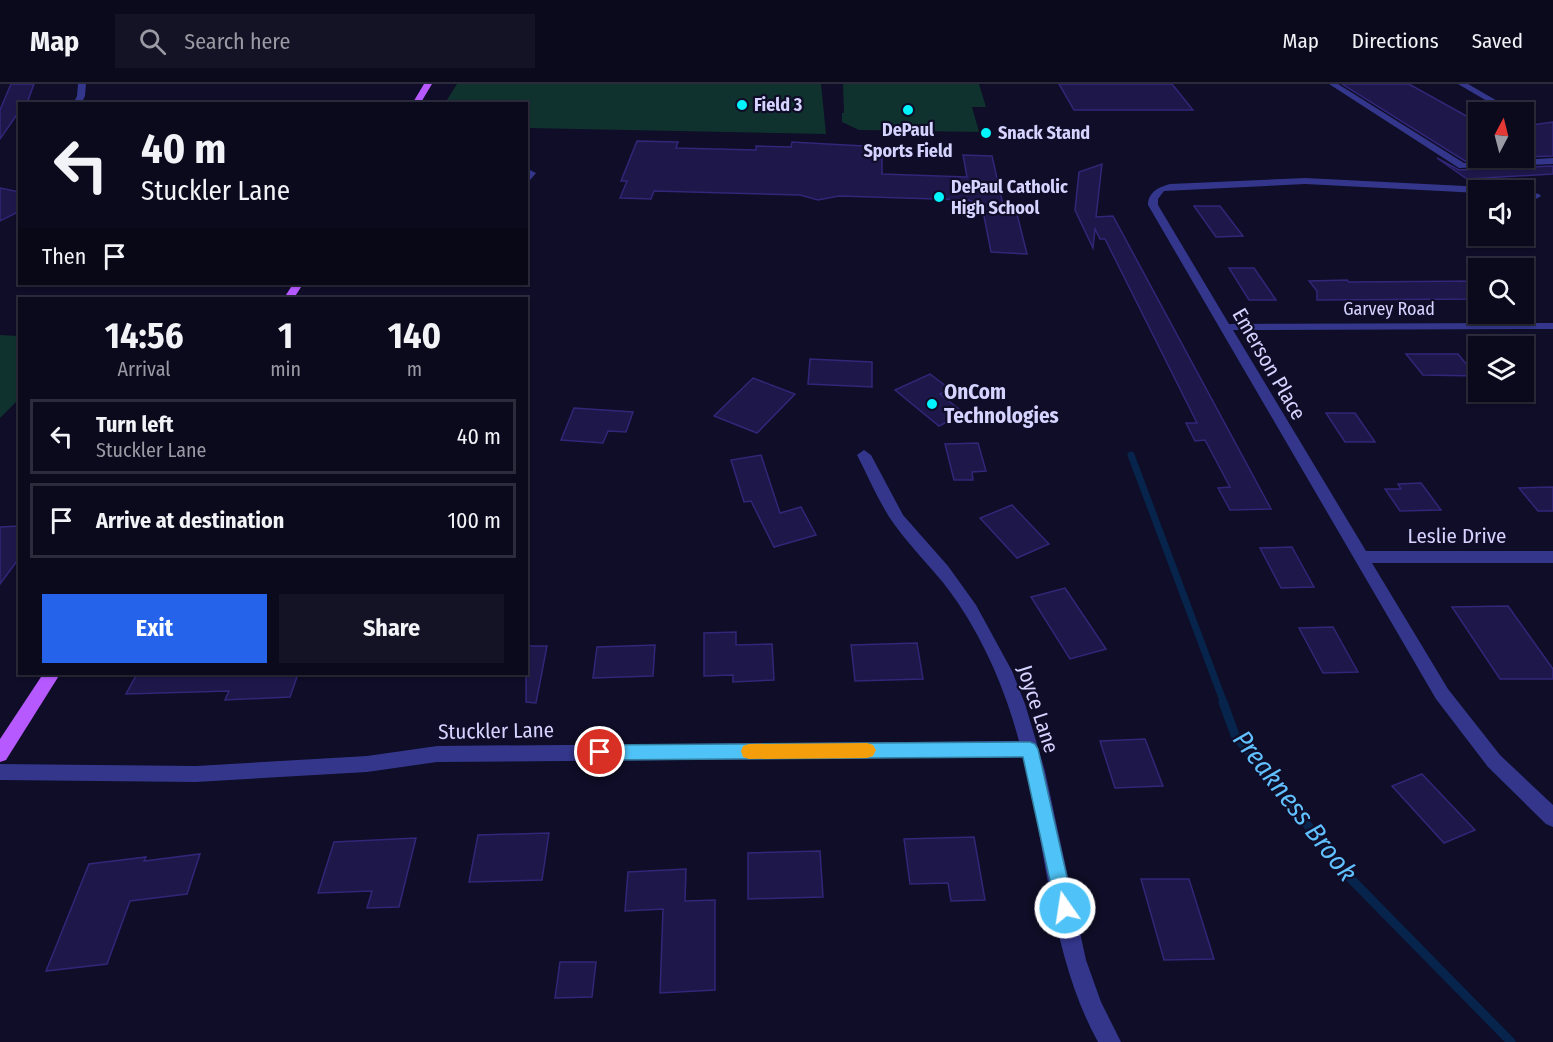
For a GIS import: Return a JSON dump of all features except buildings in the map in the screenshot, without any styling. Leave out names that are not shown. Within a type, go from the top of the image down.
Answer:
[{"type":"main road","points":[[417,102],[428,84]]},
{"type":"main road","points":[[0,754],[51,675]]},
{"type":"street","points":[[78,102],[82,84]]},
{"type":"street","points":[[1333,84],[1462,166],[1553,161]]},
{"type":"street","points":[[1462,84],[1495,102]]},
{"type":"street","name":"Emerson Place","points":[[1468,189],[1305,181],[1161,189],[1153,199],[1153,205],[1442,694],[1494,761],[1553,818]]},
{"type":"street","name":"Garvey Road","points":[[1225,327],[1553,326]]},
{"type":"street","name":"Joyce Lane","points":[[864,455],[881,490],[903,526],[960,594],[989,640],[1009,683],[1030,749],[1065,908],[1068,935],[1080,978],[1098,1021],[1110,1042]]},
{"type":"street","name":"Leslie Drive","points":[[1360,557],[1553,557]]},
{"type":"street","name":"Stuckler Lane","points":[[0,772],[196,774],[367,764],[436,754],[1030,749]]},
{"type":"green space","points":[[457,84],[821,84],[826,134],[528,128],[528,102],[446,102]]},
{"type":"green space","name":"DePaul Sports Field","points":[[843,84],[979,84],[986,107],[972,107],[979,132],[859,130],[842,122]]},
{"type":"green space","points":[[0,335],[18,336],[18,400],[0,418]]},
{"type":"waterway","name":"Preakness Brook","points":[[1131,455],[1224,703]]},
{"type":"waterway","name":"Preakness Brook","points":[[1223,702],[1235,735],[1351,879],[1511,1042]]},
{"type":"slow traffic","points":[[749,751],[867,750]]},
{"type":"place","name":"Field 3","points":[[742,105]]},
{"type":"place","name":"DePaul Sports Field","points":[[908,110]]},
{"type":"place","name":"Snack Stand","points":[[986,133]]},
{"type":"place","name":"DePaul Catholic High School","points":[[939,197]]},
{"type":"place","name":"OnCom Technologies","points":[[932,404]]},
{"type":"route","points":[[600,752],[1030,749],[1065,908]]}]
